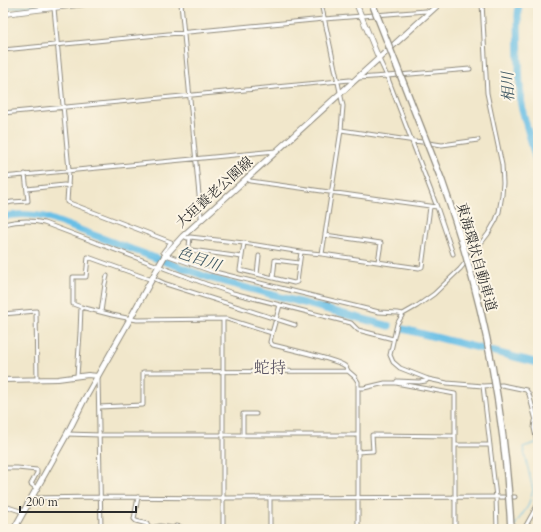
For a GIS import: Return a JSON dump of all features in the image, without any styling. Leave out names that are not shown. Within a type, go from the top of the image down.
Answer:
[{"type":"highway","name":"東海環状自動車道","points":[[372,3],[442,181],[472,275],[486,333],[499,404],[506,464],[511,529]]},
{"type":"main road","points":[[3,14],[92,3]]},
{"type":"main road","points":[[356,3],[379,59]]},
{"type":"main road","name":"大垣養老公園線","points":[[14,529],[165,256],[183,236],[440,3]]},
{"type":"street","points":[[181,3],[202,219]]},
{"type":"street","points":[[321,3],[343,106],[341,130],[322,254]]},
{"type":"street","points":[[482,3],[487,93],[502,165],[503,189],[499,212],[488,234],[460,268],[434,294],[403,314],[397,324],[390,354],[393,362],[400,368],[417,376],[428,379],[447,383],[502,386],[526,390],[529,394],[538,428]]},
{"type":"street","points":[[54,8],[69,170],[67,202],[171,242],[163,252],[165,256],[211,270],[379,312],[403,314]]},
{"type":"street","points":[[3,50],[324,19],[426,11],[430,12]]},
{"type":"street","points":[[379,59],[438,207],[453,254]]},
{"type":"street","points":[[3,114],[470,68]]},
{"type":"street","points":[[341,130],[442,145],[478,140]]},
{"type":"street","points":[[3,177],[277,151]]},
{"type":"street","points":[[4,187],[4,203],[28,201],[25,174]]},
{"type":"street","points":[[247,178],[250,181],[438,207]]},
{"type":"street","points":[[27,189],[64,185],[68,186]]},
{"type":"street","points":[[183,236],[186,238],[190,237],[244,243],[419,268],[422,267],[430,207]]},
{"type":"street","points":[[3,224],[16,222],[44,223],[233,293],[351,323],[358,330],[393,339]]},
{"type":"street","points":[[325,235],[381,242],[378,262]]},
{"type":"street","points":[[190,237],[189,247],[191,250],[242,256]]},
{"type":"street","points":[[244,243],[240,270],[294,283],[297,282],[301,252]]},
{"type":"street","points":[[272,333],[227,319],[137,320],[81,307],[73,304],[74,277],[86,277],[88,256],[166,284],[295,325]]},
{"type":"street","points":[[257,274],[259,256]]},
{"type":"street","points":[[273,278],[276,260],[300,263]]},
{"type":"street","points":[[101,312],[107,276]]},
{"type":"street","points":[[280,305],[270,342],[273,345],[344,365],[348,372],[355,377],[358,382],[358,529]]},
{"type":"street","points":[[77,376],[81,307]]},
{"type":"street","points":[[3,314],[36,311],[37,380]]},
{"type":"street","points":[[223,319],[223,529]]},
{"type":"street","points":[[99,407],[143,405],[143,372],[348,372]]},
{"type":"street","points":[[3,380],[37,380],[88,375],[98,376],[101,529]]},
{"type":"street","points":[[396,383],[397,381],[419,382],[426,381],[428,379]]},
{"type":"street","points":[[358,388],[385,383],[396,383],[455,394],[454,529]]},
{"type":"street","points":[[483,386],[496,497],[497,529]]},
{"type":"street","points":[[243,435],[243,414],[256,414]]},
{"type":"street","points":[[536,418],[534,428],[538,447]]},
{"type":"street","points":[[67,434],[357,435]]},
{"type":"street","points":[[357,452],[373,451],[372,435],[455,436]]},
{"type":"street","points":[[455,445],[490,445]]},
{"type":"street","points":[[3,468],[37,470],[31,484],[36,488]]},
{"type":"street","points":[[138,497],[134,519],[136,521],[147,524],[148,527],[154,529],[154,527],[160,526],[170,528],[174,528],[176,526],[181,527]]},
{"type":"street","points":[[31,498],[515,497]]},
{"type":"street","points":[[270,498],[270,529]]},
{"type":"street","points":[[524,529],[538,504]]},
{"type":"street","points":[[3,507],[8,507],[23,512]]},
{"type":"waterway","points":[[3,9],[50,3]]},
{"type":"waterway","name":"相川","points":[[519,3],[518,16],[521,105],[538,168]]},
{"type":"waterway","name":"色目川","points":[[3,217],[24,214],[45,217],[210,278],[389,326]]},
{"type":"waterway","name":"色目川","points":[[403,329],[538,363]]},
{"type":"waterway","points":[[513,528],[528,506],[533,490],[523,447],[536,443]]},
{"type":"district","name":"蛇持","points":[[270,367]]}]
